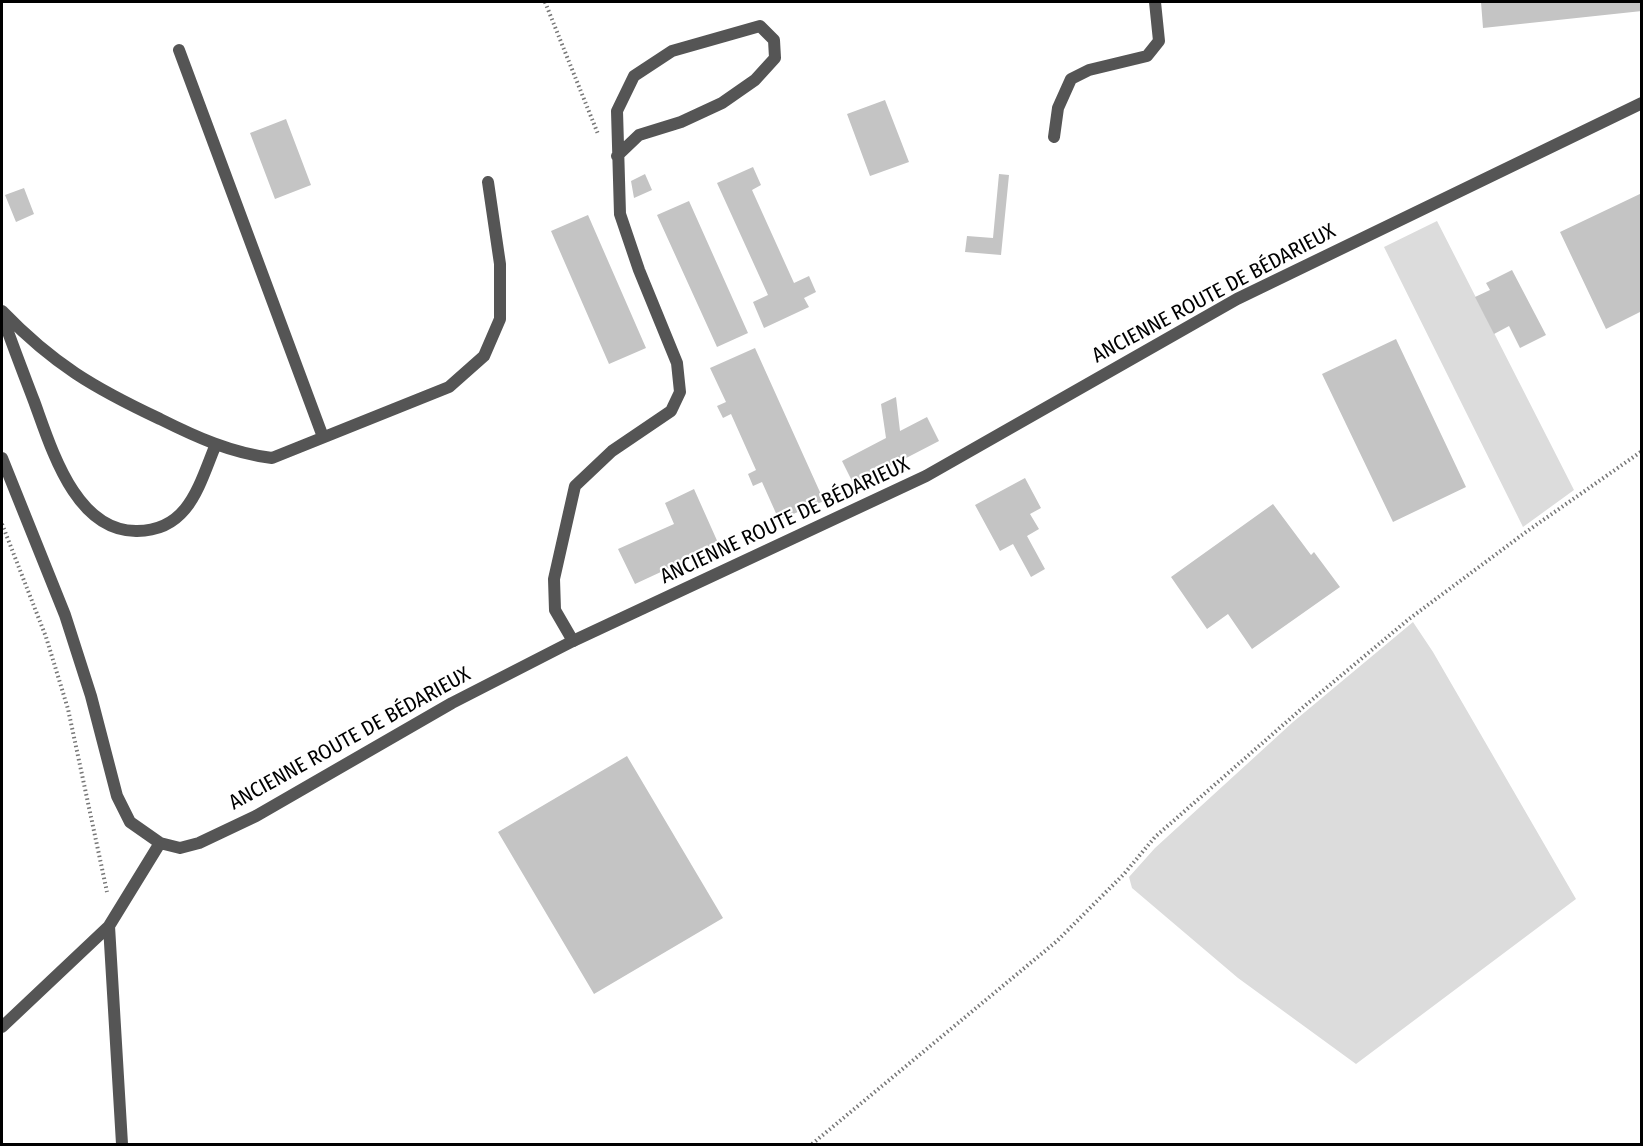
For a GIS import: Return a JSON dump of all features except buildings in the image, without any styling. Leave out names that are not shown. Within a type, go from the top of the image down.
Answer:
[{"type":"street","points":[[1054,137],[1058,108],[1071,79],[1089,70],[1147,56],[1159,41],[1155,2]]},
{"type":"street","points":[[573,641],[555,610],[554,579],[575,486],[612,451],[671,411],[680,392],[677,363],[639,270],[620,214],[617,156],[617,111],[634,76],[672,51],[760,26],[774,40],[775,58],[755,80],[722,103],[681,122],[639,135],[617,156]]},
{"type":"street","points":[[179,50],[323,437]]},
{"type":"street","name":"ANCIENNE ROUTE DE BÉDARIEUX","points":[[160,843],[180,848],[199,843],[256,816],[452,702],[573,641],[926,476],[1237,298],[1641,103]]},
{"type":"street","points":[[2,313],[33,344],[76,376],[216,444],[241,454],[272,458],[448,387],[484,356],[500,319],[500,264],[488,182]]},
{"type":"street","points":[[2,313],[62,473],[79,499],[107,524],[129,531],[148,531],[167,526],[189,507],[216,444]]},
{"type":"street","points":[[2,458],[65,615],[91,696],[117,796],[130,822],[160,843],[109,926],[2,1027]]},
{"type":"street","points":[[109,926],[122,1144]]},
{"type":"path","points":[[544,2],[596,133],[617,156]]},
{"type":"path","points":[[812,1144],[1057,941],[1124,874],[1155,837],[1239,762],[1409,619],[1576,496],[1641,452]]},
{"type":"path","points":[[2,524],[46,638],[68,709],[108,898],[109,926]]},
{"type":"shaded area","points":[[1437,221],[1574,490],[1523,527],[1384,247]]},
{"type":"shaded area","points":[[1413,622],[1433,652],[1576,899],[1356,1064],[1238,978],[1132,888],[1129,877],[1155,848],[1293,722]]}]
